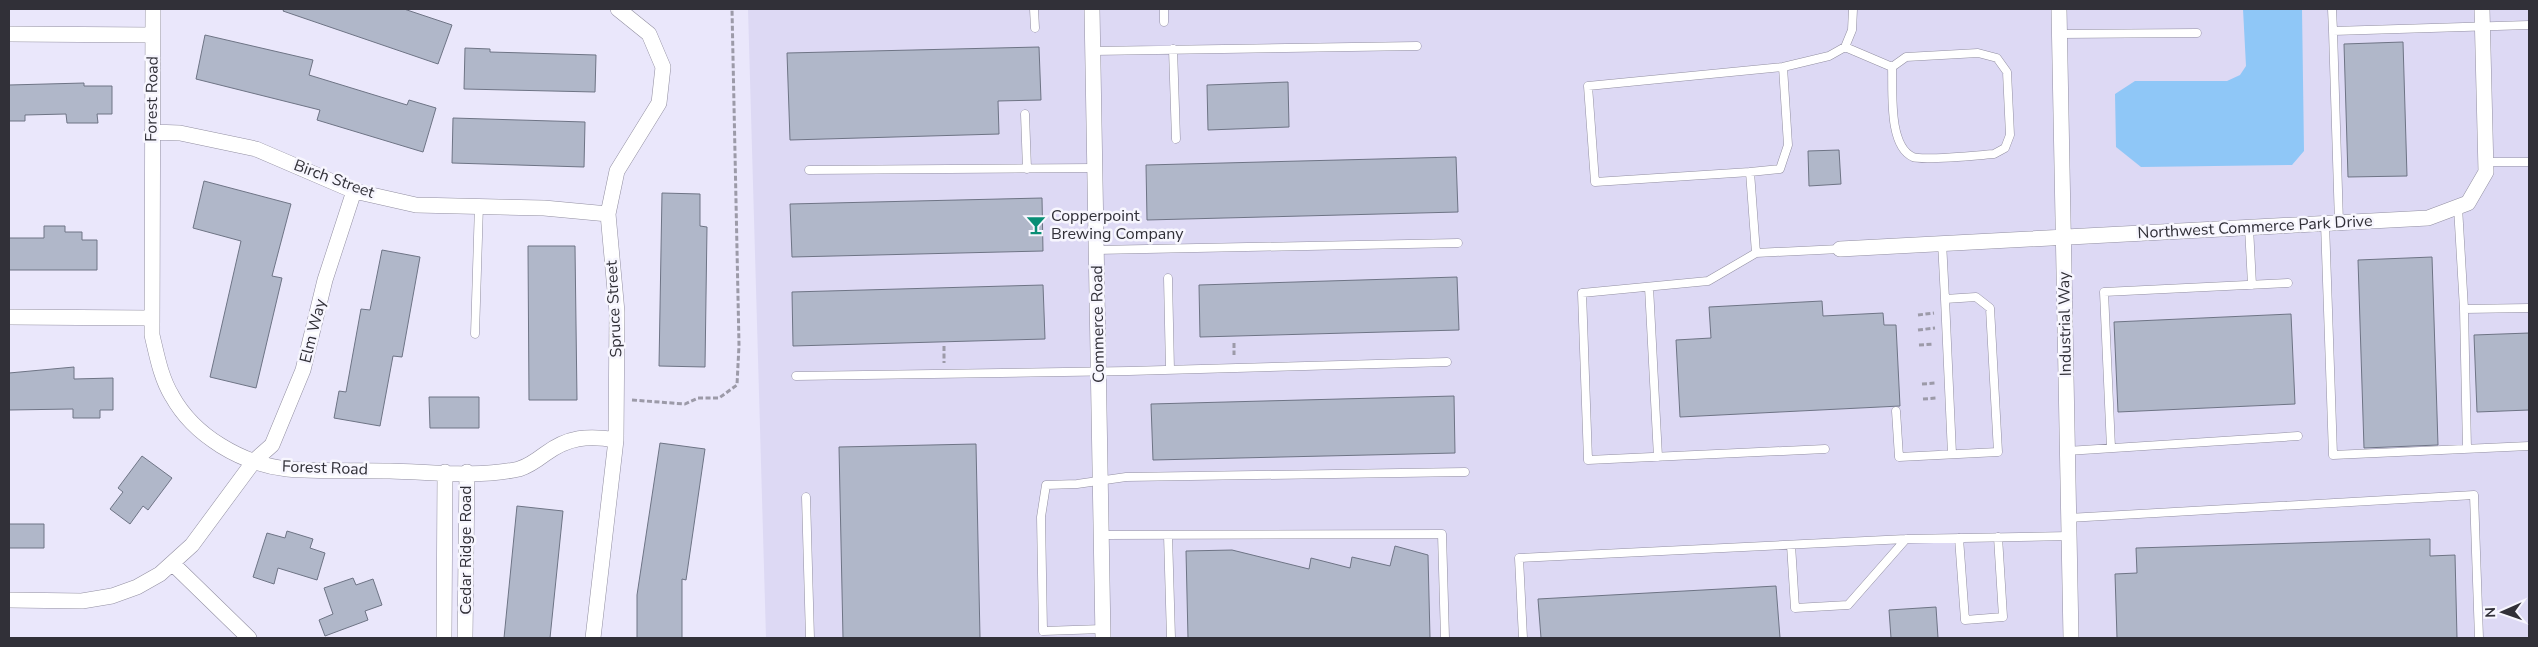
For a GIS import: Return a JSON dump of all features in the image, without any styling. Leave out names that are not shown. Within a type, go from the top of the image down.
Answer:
[{"type":"street","name":"Forest Road","points":[[154,9],[150,318],[152,335],[159,367],[172,397],[182,410],[211,438],[232,452],[254,461],[288,469],[445,472],[520,469],[533,464],[559,444],[576,437],[616,440]]},
{"type":"street","name":"Spruce Street","points":[[593,638],[616,440],[617,312],[608,214],[617,171],[659,103],[663,67],[649,34],[618,9]]},
{"type":"street","name":"Commerce Road","points":[[1092,9],[1103,634]]},
{"type":"street","name":"Industrial Way","points":[[2059,9],[2071,638]]},
{"type":"street","name":"Northwest Commerce Park Drive","points":[[1840,249],[1942,242],[2428,218],[2458,207],[2468,203],[2486,172],[2482,9]]},
{"type":"street","points":[[9,34],[153,35]]},
{"type":"street","name":"Birch Street","points":[[152,132],[180,133],[256,149],[354,191],[416,205],[479,205],[608,214]]},
{"type":"street","name":"Elm Way","points":[[9,600],[82,600],[112,596],[137,587],[173,564],[192,546],[254,461],[272,445],[303,370],[325,280],[354,191]]},
{"type":"street","points":[[9,317],[150,318]]},
{"type":"street","name":"Cedar Ridge Road","points":[[445,472],[444,632],[465,633],[467,472]]},
{"type":"street","points":[[173,564],[249,638]]},
{"type":"lane","points":[[1034,9],[1035,28]]},
{"type":"lane","points":[[1164,9],[1164,22]]},
{"type":"lane","points":[[1783,67],[1788,146],[1780,169],[1595,182],[1588,86],[1783,67],[1829,56],[1845,47],[1852,30],[1853,9]]},
{"type":"lane","points":[[2332,9],[2333,454],[2529,446]]},
{"type":"lane","points":[[2333,31],[2529,24]]},
{"type":"lane","points":[[2059,34],[2197,33]]},
{"type":"lane","points":[[1093,51],[1417,46]]},
{"type":"lane","points":[[1845,47],[1892,68]]},
{"type":"lane","points":[[1173,50],[1176,139]]},
{"type":"lane","points":[[1978,52],[1997,58],[2007,72],[2010,135],[2005,148],[1994,154],[1915,158],[1902,150],[1896,134],[1892,68],[1906,57],[1978,52]]},
{"type":"lane","points":[[1025,114],[1027,169]]},
{"type":"lane","points":[[2486,162],[2529,162]]},
{"type":"lane","points":[[809,170],[1095,168]]},
{"type":"lane","points":[[1750,172],[1756,253]]},
{"type":"lane","points":[[475,334],[479,205]]},
{"type":"lane","points":[[2458,207],[2464,309],[2467,449]]},
{"type":"lane","points":[[2249,227],[2252,285]]},
{"type":"lane","points":[[1942,242],[1952,454]]},
{"type":"lane","points":[[1096,250],[1458,243]]},
{"type":"lane","points":[[1825,449],[1588,460],[1582,293],[1708,281],[1756,253],[1840,249]]},
{"type":"lane","points":[[1168,278],[1170,370]]},
{"type":"lane","points":[[2111,448],[2104,292],[2288,283]]},
{"type":"lane","points":[[1649,287],[1658,457]]},
{"type":"lane","points":[[1896,411],[1899,457],[1998,452],[1990,308],[1976,296],[1945,299]]},
{"type":"lane","points":[[2464,309],[2529,308]]},
{"type":"lane","points":[[796,376],[1170,370],[1447,362]]},
{"type":"lane","points":[[2067,451],[2298,436]]},
{"type":"lane","points":[[1103,634],[1057,634],[1044,631],[1042,517],[1046,485],[1126,477],[1464,472]]},
{"type":"lane","points":[[2068,518],[2474,495],[2479,638]]},
{"type":"lane","points":[[806,497],[810,638]]},
{"type":"lane","points":[[1168,534],[1170,638]]},
{"type":"lane","points":[[1102,535],[1442,534],[1444,638]]},
{"type":"lane","points":[[1523,638],[1519,558],[1906,539],[2069,536]]},
{"type":"lane","points":[[1959,538],[1964,620],[2003,617],[1998,537]]},
{"type":"lane","points":[[1791,545],[1795,608],[1848,605],[1906,539]]},
{"type":"path","points":[[627,399],[685,404],[698,398],[719,398],[737,385],[739,345],[732,9]]},
{"type":"path","points":[[1918,314],[1935,313]]},
{"type":"path","points":[[1918,330],[1936,328]]},
{"type":"path","points":[[1234,343],[1234,359]]},
{"type":"path","points":[[1919,344],[1936,343]]},
{"type":"path","points":[[944,346],[944,360]]},
{"type":"path","points":[[1922,384],[1938,382]]},
{"type":"path","points":[[1923,398],[1939,398]]},
{"type":"shaded area","points":[[748,9],[2529,9],[2529,638],[766,638]]},
{"type":"water","points":[[2243,9],[2302,9],[2304,151],[2292,165],[2141,167],[2116,147],[2115,94],[2135,81],[2227,81],[2240,75],[2246,66]]},
{"type":"building","points":[[284,9],[404,9],[452,25],[438,64],[283,11]]},
{"type":"building","points":[[205,35],[313,60],[309,75],[407,105],[409,100],[436,108],[423,152],[317,120],[320,110],[196,79]]},
{"type":"building","points":[[2403,42],[2407,176],[2348,177],[2344,44]]},
{"type":"building","points":[[1039,47],[1041,100],[998,101],[999,134],[790,140],[787,53]]},
{"type":"building","points":[[465,48],[490,49],[490,52],[596,55],[595,92],[464,89]]},
{"type":"building","points":[[1288,82],[1289,127],[1208,130],[1207,85]]},
{"type":"building","points":[[84,83],[84,86],[112,86],[112,114],[97,114],[98,123],[67,123],[66,114],[25,115],[25,121],[9,121],[9,85]]},
{"type":"building","points":[[453,118],[585,122],[584,167],[452,163]]},
{"type":"building","points":[[1839,150],[1841,184],[1809,186],[1808,151]]},
{"type":"building","points":[[1456,157],[1458,212],[1147,220],[1146,165]]},
{"type":"building","points":[[204,181],[291,204],[272,276],[282,278],[256,388],[210,377],[241,241],[193,228]]},
{"type":"building","points":[[662,193],[700,194],[700,226],[707,227],[705,367],[659,366]]},
{"type":"building","points":[[1042,198],[1043,251],[792,257],[790,204]]},
{"type":"building","points":[[44,226],[65,226],[65,232],[82,232],[82,240],[97,240],[97,270],[9,270],[9,238],[44,238]]},
{"type":"building","points":[[528,246],[575,246],[577,400],[529,400]]},
{"type":"building","points":[[382,250],[420,257],[402,357],[393,356],[380,426],[334,418],[339,391],[346,392],[361,309],[370,310]]},
{"type":"building","points":[[2432,257],[2438,445],[2364,448],[2358,260]]},
{"type":"building","points":[[1457,277],[1459,330],[1200,337],[1199,285]]},
{"type":"building","points":[[1043,285],[1045,339],[793,346],[792,292]]},
{"type":"building","points":[[1822,301],[1823,316],[1883,313],[1884,325],[1896,325],[1900,406],[1680,417],[1676,340],[1711,338],[1709,307]]},
{"type":"building","points":[[2291,314],[2295,404],[2118,412],[2114,322]]},
{"type":"building","points":[[2529,333],[2529,410],[2477,412],[2474,335]]},
{"type":"building","points":[[74,367],[74,379],[113,378],[113,410],[100,410],[100,418],[73,418],[73,409],[9,410],[9,373]]},
{"type":"building","points":[[1454,396],[1455,453],[1153,460],[1151,404]]},
{"type":"building","points":[[429,397],[479,397],[479,428],[430,428]]},
{"type":"building","points":[[660,443],[705,449],[686,580],[682,579],[682,638],[637,638],[637,595]]},
{"type":"building","points":[[976,444],[980,638],[843,638],[839,447]]},
{"type":"building","points":[[142,456],[172,478],[148,510],[143,506],[130,524],[110,509],[123,492],[118,488]]},
{"type":"building","points":[[517,506],[563,511],[550,638],[504,638]]},
{"type":"building","points":[[9,524],[44,524],[44,548],[9,548]]},
{"type":"building","points":[[287,531],[313,539],[310,548],[325,553],[317,580],[278,568],[274,584],[253,577],[267,533],[285,538]]},
{"type":"building","points":[[2430,539],[2430,556],[2455,555],[2457,638],[2117,638],[2115,574],[2137,573],[2136,548]]},
{"type":"building","points":[[1395,546],[1428,555],[1430,638],[1188,638],[1186,551],[1232,550],[1309,569],[1311,558],[1350,568],[1352,557],[1390,566]]},
{"type":"building","points":[[353,578],[356,585],[373,579],[382,605],[365,611],[368,620],[325,636],[319,620],[333,614],[324,588]]},
{"type":"building","points":[[1776,586],[1780,638],[1541,638],[1538,599]]},
{"type":"building","points":[[1936,607],[1938,638],[1891,638],[1889,610]]},
{"type":"place","name":"Copperpoint Brewing Company","points":[[1036,225]]}]
